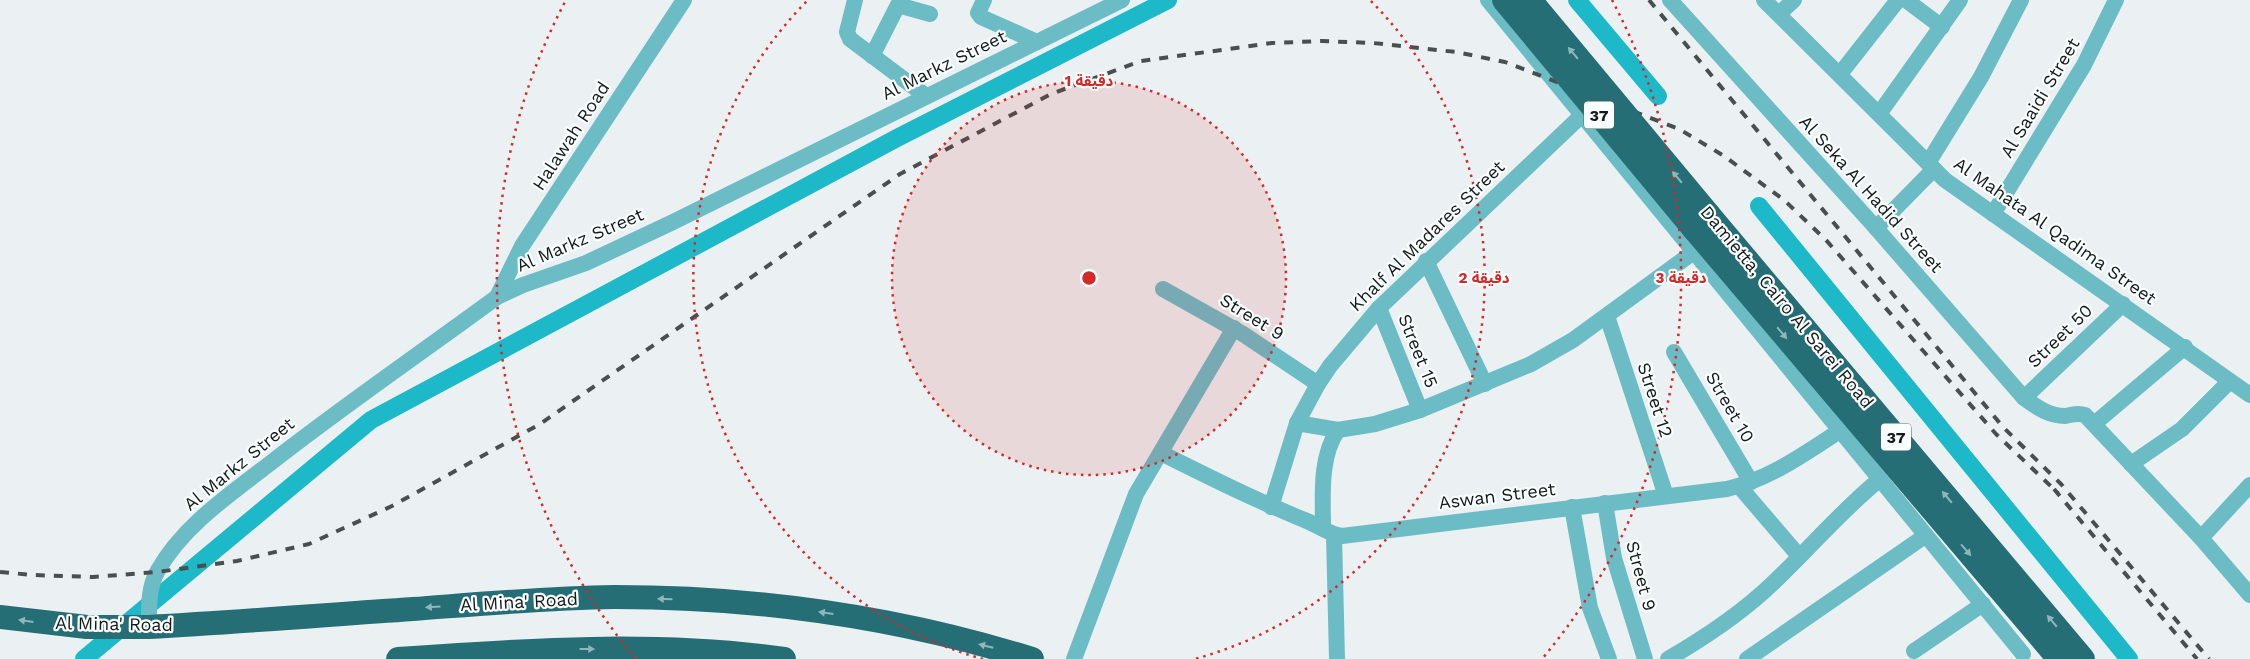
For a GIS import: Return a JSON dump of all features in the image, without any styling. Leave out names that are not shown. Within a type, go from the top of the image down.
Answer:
[{"type":"highway","name":"Damietta, Cairo Al Sarei Road","points":[[1504,0],[2059,659]]},
{"type":"highway","name":"Damietta, Cairo Al Sarei Road","points":[[1530,0],[1699,232],[2083,659]]},
{"type":"highway","name":"Al Mina' Road","points":[[0,617],[87,627],[149,627],[536,599],[614,597],[693,600],[771,606],[892,624],[952,637],[1032,659]]},
{"type":"highway","points":[[398,659],[688,651],[779,659]]},
{"type":"street","name":"Halawah Road","points":[[497,297],[522,246],[684,0]]},
{"type":"street","points":[[855,0],[847,32],[850,39],[926,96]]},
{"type":"street","name":"Al Markz Street","points":[[149,627],[149,595],[157,572],[174,548],[194,526],[329,417],[497,297],[532,281],[586,263],[671,223],[1122,0]]},
{"type":"street","points":[[1488,0],[1581,116],[1699,232],[1841,430],[1925,536],[1983,604],[2019,657],[2042,638]]},
{"type":"street","name":"Al Seka Al Hadid Street","points":[[1670,0],[1876,228],[2024,398],[2045,413],[2067,416],[2080,413],[2094,424]]},
{"type":"street","name":"Al Mahata Al Qadima Street","points":[[1764,0],[1945,180],[2185,347],[2229,382],[2250,394]]},
{"type":"street","points":[[1779,14],[1794,0]]},
{"type":"street","points":[[1840,74],[1898,0]]},
{"type":"street","points":[[1906,0],[1942,27]]},
{"type":"street","points":[[1879,114],[1960,0]]},
{"type":"street","points":[[1876,228],[1931,166],[1981,77],[2021,0]]},
{"type":"street","name":"Al Saaidi Street","points":[[1994,214],[2084,66],[2116,0]]},
{"type":"street","points":[[981,1],[978,13],[981,18],[1037,42]]},
{"type":"street","points":[[872,56],[898,5],[930,14]]},
{"type":"street","name":"Khalf Al Madares Street","points":[[1271,507],[1297,423],[1318,384],[1379,308],[1426,261],[1581,116]]},
{"type":"street","points":[[1297,423],[1338,430],[1375,424],[1420,410],[1485,384],[1552,352],[1607,316],[1699,232]]},
{"type":"street","points":[[1426,261],[1485,384]]},
{"type":"street","name":"Street 9","points":[[1162,288],[1234,328],[1318,384]]},
{"type":"street","name":"Street 50","points":[[2024,398],[2123,304]]},
{"type":"street","name":"Street 15","points":[[1379,308],[1420,410]]},
{"type":"street","name":"Street 12","points":[[1607,316],[1666,496]]},
{"type":"street","points":[[1074,659],[1136,494],[1234,328]]},
{"type":"street","points":[[2185,347],[2094,424],[2201,538],[2250,594]]},
{"type":"street","name":"Street 10","points":[[1674,352],[1745,484],[1799,556]]},
{"type":"street","points":[[2131,464],[2182,429],[2229,382]]},
{"type":"street","points":[[1337,659],[1324,472],[1338,430]]},
{"type":"street","name":"Aswan Street","points":[[1161,453],[1271,507],[1329,532],[1352,535],[1666,496],[1745,484],[1785,466],[1841,430]]},
{"type":"street","points":[[1668,659],[1701,640],[1772,584],[1849,505],[1880,480]]},
{"type":"street","points":[[2201,538],[2250,485]]},
{"type":"street","name":"Street 9","points":[[1605,503],[1614,558],[1645,659]]},
{"type":"street","points":[[1572,507],[1590,608],[1610,659]]},
{"type":"street","points":[[1747,659],[1802,618],[1925,536]]},
{"type":"street","points":[[1914,650],[1983,604]]},
{"type":"waterway","points":[[84,659],[371,420],[897,138],[1168,0]]},
{"type":"waterway","points":[[1577,0],[1658,96]]},
{"type":"waterway","points":[[1759,206],[2129,659]]},
{"type":"railway","points":[[1649,0],[2003,427],[2061,484],[2209,659]]},
{"type":"railway","points":[[0,572],[93,577],[157,572],[237,561],[309,544],[392,506],[540,424],[900,174],[1051,94],[1141,61],[1272,43],[1322,41],[1373,43],[1456,52],[1505,62],[1679,129],[1724,156],[1784,200],[1826,240],[1996,434],[2058,493]]},
{"type":"railway","points":[[2054,489],[2197,659]]}]
